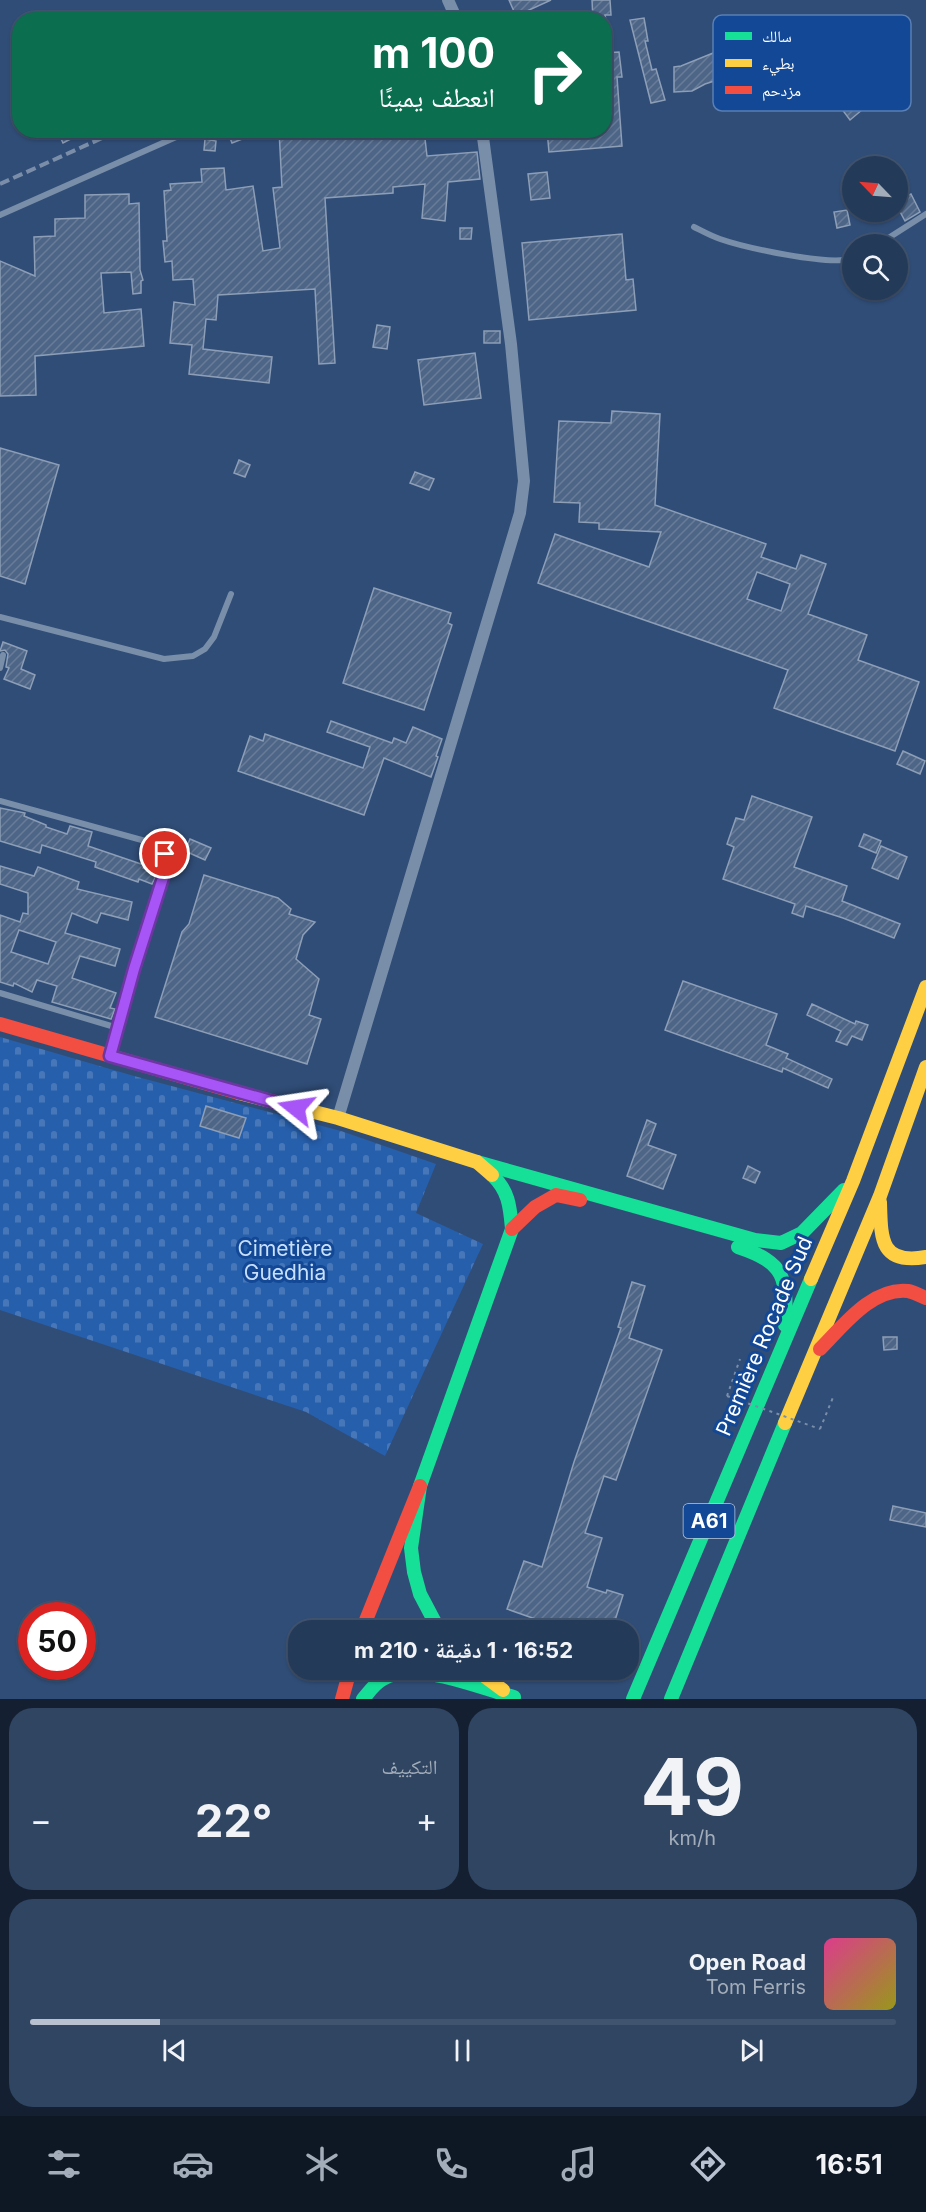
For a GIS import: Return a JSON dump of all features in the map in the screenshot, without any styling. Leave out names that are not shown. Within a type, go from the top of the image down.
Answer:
[{"type":"main road","name":"Première Rocade Sud","points":[[633,1699],[853,1180],[926,987]]},
{"type":"main road","points":[[0,1024],[756,1240],[781,1243],[802,1233],[853,1180]]},
{"type":"main road","name":"A61","points":[[670,1699],[880,1196],[926,1067]]},
{"type":"main road","points":[[366,1620],[420,1486],[512,1229],[509,1200],[501,1184],[477,1162]]},
{"type":"main road","points":[[512,1229],[535,1207],[556,1195],[589,1202],[759,1253],[777,1266],[787,1288],[783,1342]]},
{"type":"main road","points":[[880,1196],[881,1233],[883,1244],[889,1252],[898,1258],[909,1260],[926,1257]]},
{"type":"main road","points":[[812,1357],[862,1308],[882,1295],[898,1289],[912,1290],[926,1298]]},
{"type":"main road","points":[[420,1486],[411,1548],[420,1594],[434,1620]]},
{"type":"main road","points":[[363,1699],[380,1681],[394,1674],[411,1671],[428,1673],[517,1698]]},
{"type":"main road","points":[[342,1699],[347,1680]]},
{"type":"main road","points":[[488,1680],[517,1698]]},
{"type":"street","points":[[338,1119],[524,494],[511,344],[483,138]]},
{"type":"lane","points":[[0,215],[174,138]]},
{"type":"lane","points":[[895,234],[926,214]]},
{"type":"lane","points":[[694,227],[719,239],[808,259],[842,261]]},
{"type":"lane","points":[[0,617],[164,659],[193,656],[205,649],[214,637],[231,594]]},
{"type":"lane","points":[[0,668],[3,655]]},
{"type":"lane","points":[[0,801],[149,842],[165,854],[168,862],[110,1056]]},
{"type":"lane","points":[[0,993],[118,1028]]},
{"type":"path","points":[[740,1359],[728,1396],[820,1429],[834,1395]]},
{"type":"green space","name":"Cimetière Guedhia","points":[[0,1037],[134,1076],[341,1131],[436,1164],[416,1213],[483,1244],[385,1456],[306,1412],[0,1310]]},
{"type":"building","points":[[509,0],[551,0],[525,12],[514,12]]},
{"type":"building","points":[[592,0],[610,0],[611,12],[593,12]]},
{"type":"building","points":[[644,18],[648,41],[645,41],[652,70],[656,69],[665,100],[651,103],[630,20]]},
{"type":"building","points":[[612,52],[619,52],[622,77],[617,77],[622,146],[549,152],[548,138],[612,138]]},
{"type":"building","points":[[713,53],[713,81],[692,91],[674,92],[674,67]]},
{"type":"building","points":[[843,111],[861,111],[850,120]]},
{"type":"building","points":[[61,138],[73,138],[63,143]]},
{"type":"building","points":[[230,138],[245,138],[232,143]]},
{"type":"building","points":[[279,138],[425,138],[427,156],[477,152],[480,179],[448,182],[445,221],[422,218],[425,184],[393,187],[393,193],[325,198],[335,363],[319,364],[315,289],[218,295],[216,320],[206,319],[203,349],[272,357],[269,383],[189,374],[192,345],[170,343],[174,302],[195,305],[193,279],[173,280],[172,261],[165,262],[163,241],[167,241],[164,191],[171,190],[170,184],[202,182],[201,169],[224,168],[226,190],[253,186],[263,251],[280,248],[273,188],[282,187]]},
{"type":"building","points":[[205,139],[216,141],[215,151],[204,150]]},
{"type":"building","points":[[547,172],[550,198],[531,200],[528,174]]},
{"type":"building","points":[[129,194],[129,204],[139,203],[140,270],[143,280],[141,281],[141,293],[133,294],[131,272],[101,273],[104,313],[141,309],[144,346],[35,356],[36,395],[0,396],[0,261],[35,276],[34,237],[55,236],[55,219],[85,218],[85,195]]},
{"type":"building","points":[[911,194],[920,212],[908,219],[908,196]]},
{"type":"building","points":[[842,211],[842,222],[849,222],[850,225],[837,228],[834,212]]},
{"type":"building","points":[[460,228],[472,228],[471,239],[460,239]]},
{"type":"building","points":[[622,234],[626,280],[633,279],[636,310],[529,320],[522,243]]},
{"type":"building","points":[[377,325],[390,327],[387,349],[373,347]]},
{"type":"building","points":[[484,331],[500,331],[500,343],[484,343]]},
{"type":"building","points":[[475,353],[481,398],[424,405],[418,360]]},
{"type":"building","points":[[612,411],[660,414],[655,505],[766,544],[761,557],[796,569],[801,555],[826,564],[808,614],[867,635],[858,660],[919,682],[895,751],[774,708],[788,670],[538,583],[555,534],[649,567],[661,532],[599,529],[599,523],[579,522],[580,503],[554,502],[559,421],[611,423]],"holes":[[[757,572],[790,584],[781,611],[747,599]]]},
{"type":"building","points":[[0,448],[59,465],[25,584],[0,576]]},
{"type":"building","points":[[239,460],[250,465],[245,477],[234,473]]},
{"type":"building","points":[[415,472],[434,479],[429,490],[410,483]]},
{"type":"building","points":[[374,588],[451,613],[448,623],[452,625],[424,710],[343,683]]},
{"type":"building","points":[[3,642],[27,651],[21,669],[35,675],[30,689],[4,679],[9,668],[6,667],[8,654],[5,650],[0,651]]},
{"type":"building","points":[[331,721],[392,743],[394,738],[406,743],[413,727],[442,739],[431,777],[384,758],[364,815],[238,771],[250,736],[263,741],[265,734],[363,768],[370,747],[327,732]]},
{"type":"building","points":[[903,751],[925,761],[920,774],[897,764]]},
{"type":"building","points":[[752,796],[812,817],[794,867],[847,886],[842,901],[900,924],[894,938],[806,906],[803,917],[792,913],[795,904],[723,879],[734,847],[727,844],[736,818],[744,820]]},
{"type":"building","points":[[0,808],[25,813],[24,816],[46,827],[67,834],[70,826],[92,832],[88,846],[144,865],[143,868],[157,874],[152,884],[139,879],[138,882],[95,867],[96,862],[42,845],[40,853],[0,841]]},
{"type":"building","points":[[864,834],[881,841],[876,853],[859,846]]},
{"type":"building","points":[[190,839],[211,848],[205,860],[185,851]]},
{"type":"building","points":[[881,846],[907,857],[898,879],[872,868]]},
{"type":"building","points":[[0,866],[34,876],[38,867],[79,882],[77,889],[132,902],[128,920],[101,913],[97,923],[72,913],[65,933],[120,949],[115,966],[80,956],[72,978],[116,993],[110,1008],[115,1009],[111,1019],[52,1002],[57,986],[37,980],[32,992],[14,983],[13,986],[0,982],[0,915],[20,922],[23,913],[28,914],[28,893],[0,884]],"holes":[[[19,930],[56,942],[48,964],[11,952]]]},
{"type":"building","points":[[204,875],[278,898],[291,909],[289,914],[315,922],[303,935],[296,959],[319,979],[309,1015],[321,1019],[307,1064],[155,1017],[182,932],[189,924]]},
{"type":"building","points":[[683,981],[777,1014],[766,1045],[788,1054],[786,1058],[832,1079],[828,1088],[783,1068],[782,1072],[665,1030]]},
{"type":"building","points":[[812,1004],[855,1024],[856,1021],[868,1025],[862,1040],[852,1036],[847,1045],[836,1041],[841,1031],[807,1015]]},
{"type":"building","points":[[206,1106],[246,1118],[239,1138],[200,1126]]},
{"type":"building","points":[[647,1120],[656,1124],[648,1145],[676,1155],[663,1189],[627,1176]]},
{"type":"building","points":[[748,1166],[760,1172],[755,1183],[743,1178]]},
{"type":"building","points":[[632,1282],[645,1286],[629,1338],[662,1350],[616,1480],[604,1476],[585,1533],[602,1538],[587,1587],[623,1595],[615,1620],[538,1620],[507,1609],[524,1561],[542,1567],[574,1462],[621,1328],[618,1327]]},
{"type":"building","points":[[883,1337],[897,1337],[897,1349],[884,1350]]},
{"type":"building","points":[[893,1506],[926,1513],[926,1527],[890,1520]]},
{"type":"railway","points":[[0,184],[102,138]]},
{"type":"traffic: fast","points":[[477,1162],[755,1240],[781,1243],[802,1233],[844,1190]]},
{"type":"traffic: fast","points":[[434,1620],[420,1594],[411,1548],[420,1486],[512,1229],[505,1193],[492,1175]]},
{"type":"traffic: fast","points":[[738,1247],[766,1259],[780,1274],[784,1284],[785,1325]]},
{"type":"traffic: fast","points":[[633,1699],[811,1279]]},
{"type":"traffic: fast","points":[[671,1699],[785,1423]]},
{"type":"traffic: fast","points":[[363,1699],[383,1679],[396,1674],[412,1673],[430,1674],[466,1682],[514,1697]]},
{"type":"traffic: slow","points":[[811,1279],[853,1181],[926,987]]},
{"type":"traffic: slow","points":[[785,1423],[880,1196],[926,1067]]},
{"type":"traffic: slow","points":[[239,1093],[338,1118],[477,1162],[492,1175]]},
{"type":"traffic: slow","points":[[880,1202],[883,1238],[891,1253],[900,1257],[926,1257]]},
{"type":"traffic: slow","points":[[490,1680],[503,1690]]},
{"type":"traffic: jam","points":[[0,1024],[239,1093]]},
{"type":"traffic: jam","points":[[512,1229],[535,1207],[556,1195],[580,1200]]},
{"type":"traffic: jam","points":[[820,1349],[848,1319],[882,1295],[895,1291],[908,1291],[926,1298]]},
{"type":"traffic: jam","points":[[366,1620],[420,1486]]},
{"type":"traffic: jam","points":[[342,1699],[347,1680]]},
{"type":"route","points":[[165,854],[168,862],[134,969],[110,1056],[296,1108]]}]
